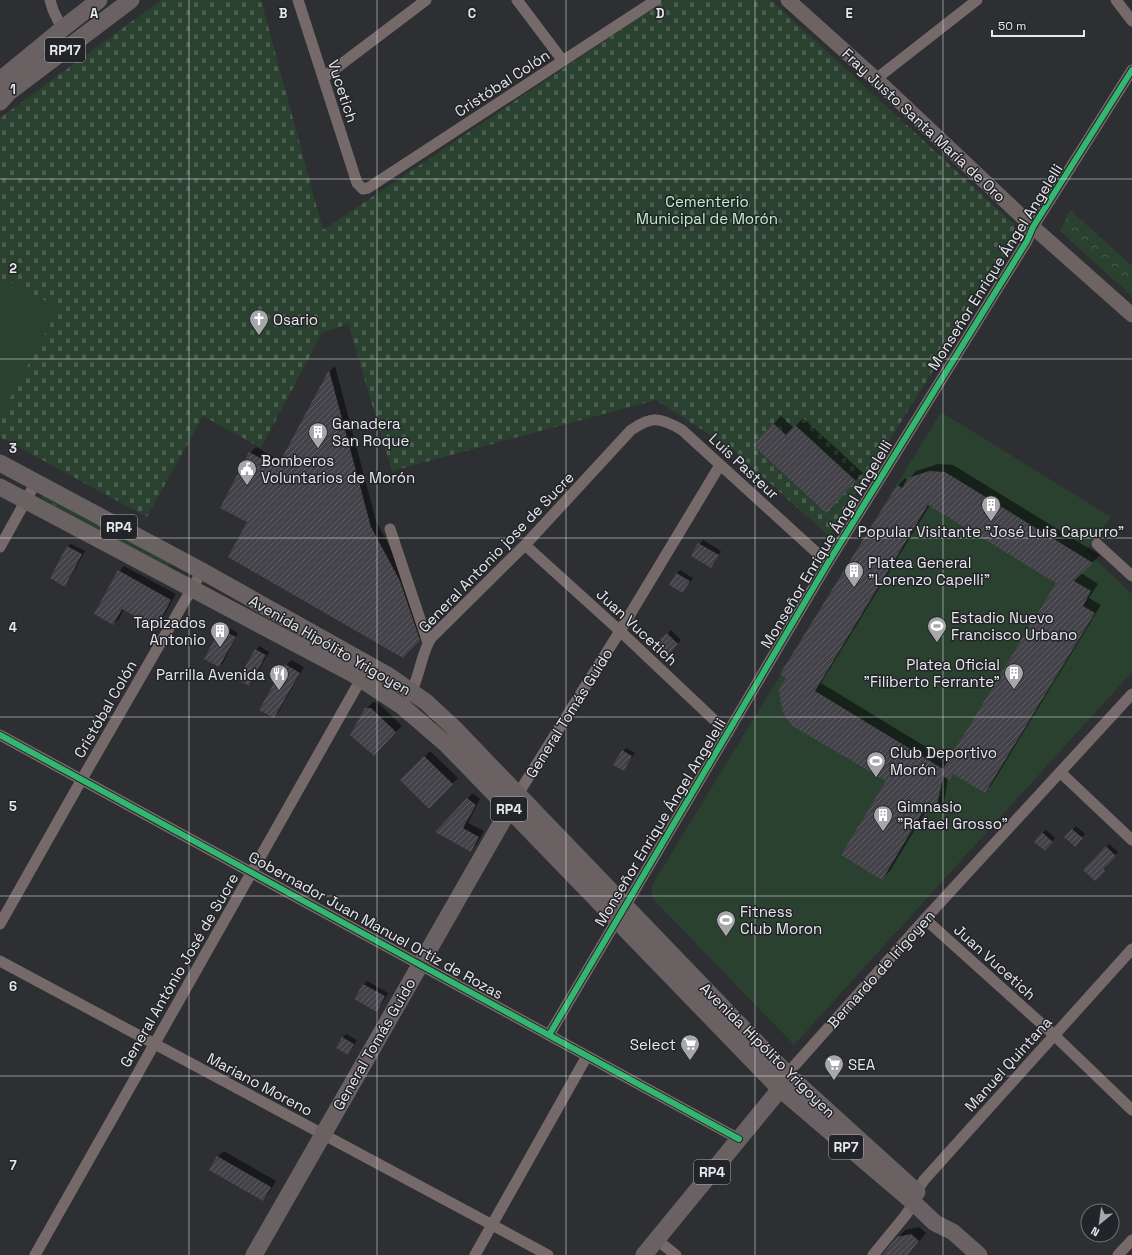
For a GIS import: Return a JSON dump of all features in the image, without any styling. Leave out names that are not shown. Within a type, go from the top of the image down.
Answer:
[{"type":"main road","name":"RP17","points":[[0,80],[99,0]]},
{"type":"main road","name":"RP17","points":[[0,102],[8,94],[131,0]]},
{"type":"main road","name":"Avenida Hipólito Yrigoyen","points":[[0,463],[202,571],[389,676],[426,702],[454,728],[788,1074],[915,1197]]},
{"type":"main road","name":"Avenida Hipólito Yrigoyen","points":[[0,487],[361,679],[403,707],[446,744],[780,1089],[915,1197],[944,1214],[953,1232],[979,1255]]},
{"type":"main road","name":"General Tomás Guido","points":[[254,1255],[518,794]]},
{"type":"main road","name":"Bernardo de Irigoyen","points":[[644,1255],[780,1089]]},
{"type":"street","points":[[50,0],[62,29]]},
{"type":"street","name":"Vucetich","points":[[298,0],[357,184],[363,189]]},
{"type":"street","points":[[323,78],[426,0]]},
{"type":"street","points":[[517,0],[563,61]]},
{"type":"street","name":"Cristóbal Colón","points":[[363,189],[368,188],[656,0]]},
{"type":"street","name":"Fray Justo Santa María de Oro","points":[[788,0],[876,79],[1033,227],[1132,315]]},
{"type":"street","points":[[876,79],[977,0]]},
{"type":"street","points":[[1116,0],[1132,21]]},
{"type":"street","name":"Monseñor Enrique Ángel Angelelli","points":[[549,1035],[828,563],[1033,227],[1132,70]]},
{"type":"street","name":"Luis Pasteur","points":[[631,430],[646,420],[657,420],[669,422],[682,430],[828,563]]},
{"type":"street","name":"General Antonio jose de Sucre","points":[[403,707],[412,691],[428,643],[439,630],[525,545],[631,430]]},
{"type":"street","name":"General Tomás Guido","points":[[518,794],[620,631],[720,465]]},
{"type":"street","points":[[0,547],[27,501],[36,482]]},
{"type":"street","points":[[390,529],[428,643]]},
{"type":"street","points":[[1097,544],[1132,576]]},
{"type":"street","name":"Juan Vucetich","points":[[525,545],[620,631],[728,733]]},
{"type":"street","name":"Cristóbal Colón","points":[[0,924],[202,571]]},
{"type":"street","name":"General António José de Sucre","points":[[35,1255],[361,679]]},
{"type":"street","name":"Bernardo de Irigoyen","points":[[780,1089],[788,1074],[925,919],[1132,694]]},
{"type":"street","name":"Gobernador Juan Manuel Ortiz de Rozas","points":[[0,735],[739,1139]]},
{"type":"street","points":[[1060,772],[1132,840]]},
{"type":"street","name":"Juan Vucetich","points":[[925,919],[1054,1035],[1132,1110]]},
{"type":"street","name":"Manuel Quintana","points":[[873,1255],[905,1216],[924,1180],[1132,949]]},
{"type":"street","name":"Mariano Moreno","points":[[0,961],[548,1255]]},
{"type":"street","points":[[475,1255],[587,1056]]},
{"type":"street","points":[[657,1240],[676,1255]]},
{"type":"street","points":[[1118,1255],[1132,1240]]},
{"type":"green space","name":"Cementerio Municipal de Morón","points":[[161,0],[261,0],[323,230],[665,0],[771,0],[1014,224],[1016,239],[829,536],[732,449],[656,400],[392,471],[348,324],[322,333],[261,448],[203,416],[147,517],[0,437],[0,118]]},
{"type":"green space","points":[[1070,210],[1132,266],[1132,296],[1060,231]]},
{"type":"green space","points":[[5,279],[59,308],[3,411],[0,409],[0,288]]},
{"type":"green space","name":"Club Deportivo Morón","points":[[941,412],[1111,517],[1086,550],[1132,594],[1132,672],[794,1045],[652,898],[652,885]]},
{"type":"green space","points":[[44,495],[170,563],[168,567],[42,499]]},
{"type":"building","name":"Ganadera San Roque","points":[[329,370],[371,527],[400,581],[420,640],[403,658],[228,557],[247,522],[220,508],[249,452],[277,467]]},
{"type":"building","points":[[773,423],[786,435],[795,425],[856,481],[826,513],[753,445]]},
{"type":"building","points":[[929,471],[945,472],[1093,563],[1074,581],[1091,591],[1083,606],[1095,613],[985,793],[953,774],[949,780],[943,776],[936,811],[927,805],[882,880],[841,855],[886,781],[791,725],[782,710],[779,689],[786,678],[780,674],[897,485],[902,488],[908,478]],"holes":[[[928,505],[1056,583],[943,769],[815,691]]]},
{"type":"building","points":[[698,543],[719,555],[711,568],[691,556]]},
{"type":"building","points":[[67,546],[82,554],[65,587],[50,578]]},
{"type":"building","points":[[118,570],[171,600],[156,628],[122,609],[113,625],[94,614]]},
{"type":"building","points":[[676,573],[690,581],[683,593],[669,585]]},
{"type":"building","name":"Tapizados Antonio","points":[[220,629],[236,637],[219,667],[204,659]]},
{"type":"building","points":[[667,633],[678,644],[668,655],[656,643]]},
{"type":"building","points":[[255,649],[266,655],[249,686],[238,680]]},
{"type":"building","name":"Parrilla Avenida","points":[[285,664],[300,673],[274,718],[259,710]]},
{"type":"building","points":[[365,708],[371,708],[396,732],[374,756],[350,735]]},
{"type":"building","points":[[622,750],[632,756],[624,771],[613,765]]},
{"type":"building","points":[[424,756],[453,784],[429,809],[400,780]]},
{"type":"building","points":[[467,798],[476,805],[463,828],[479,837],[471,852],[435,832]]},
{"type":"building","points":[[1072,829],[1083,838],[1075,847],[1064,837]]},
{"type":"building","points":[[1042,832],[1053,842],[1045,851],[1034,842]]},
{"type":"building","points":[[1106,846],[1116,856],[1104,869],[1105,871],[1095,881],[1083,870]]},
{"type":"building","points":[[363,984],[385,996],[377,1012],[354,999]]},
{"type":"building","points":[[342,1037],[354,1044],[348,1055],[336,1048]]},
{"type":"building","points":[[217,1156],[271,1187],[263,1201],[209,1170]]},
{"type":"building","points":[[911,1234],[919,1241],[908,1255],[882,1255],[897,1237]]},
{"type":"cycle path","points":[[549,1035],[828,563],[1027,241],[1033,227],[1132,70]]},
{"type":"cycle path","points":[[0,735],[739,1139]]},
{"type":"place","name":"Osario","points":[[259,336]]},
{"type":"place","name":"Ganadera San Roque","points":[[318,449]]},
{"type":"place","name":"Bomberos Voluntarios de Morón","points":[[247,486]]},
{"type":"place","name":"Popular Visitante \"José Luis Capurro\"","points":[[991,522]]},
{"type":"place","name":"Platea General \"Lorenzo Capelli\"","points":[[854,588]]},
{"type":"place","name":"Estadio Nuevo Francisco Urbano","points":[[937,643]]},
{"type":"place","name":"Tapizados Antonio","points":[[220,648]]},
{"type":"place","name":"Platea Oficial \"Filiberto Ferrante\"","points":[[1014,690]]},
{"type":"place","name":"Parrilla Avenida","points":[[279,691]]},
{"type":"place","name":"Club Deportivo Morón","points":[[876,778]]},
{"type":"place","name":"Gimnasio \"Rafael Grosso\"","points":[[883,832]]},
{"type":"place","name":"Fitness Club Moron","points":[[726,937]]},
{"type":"place","name":"Select","points":[[690,1061]]},
{"type":"place","name":"SEA","points":[[834,1081]]}]
